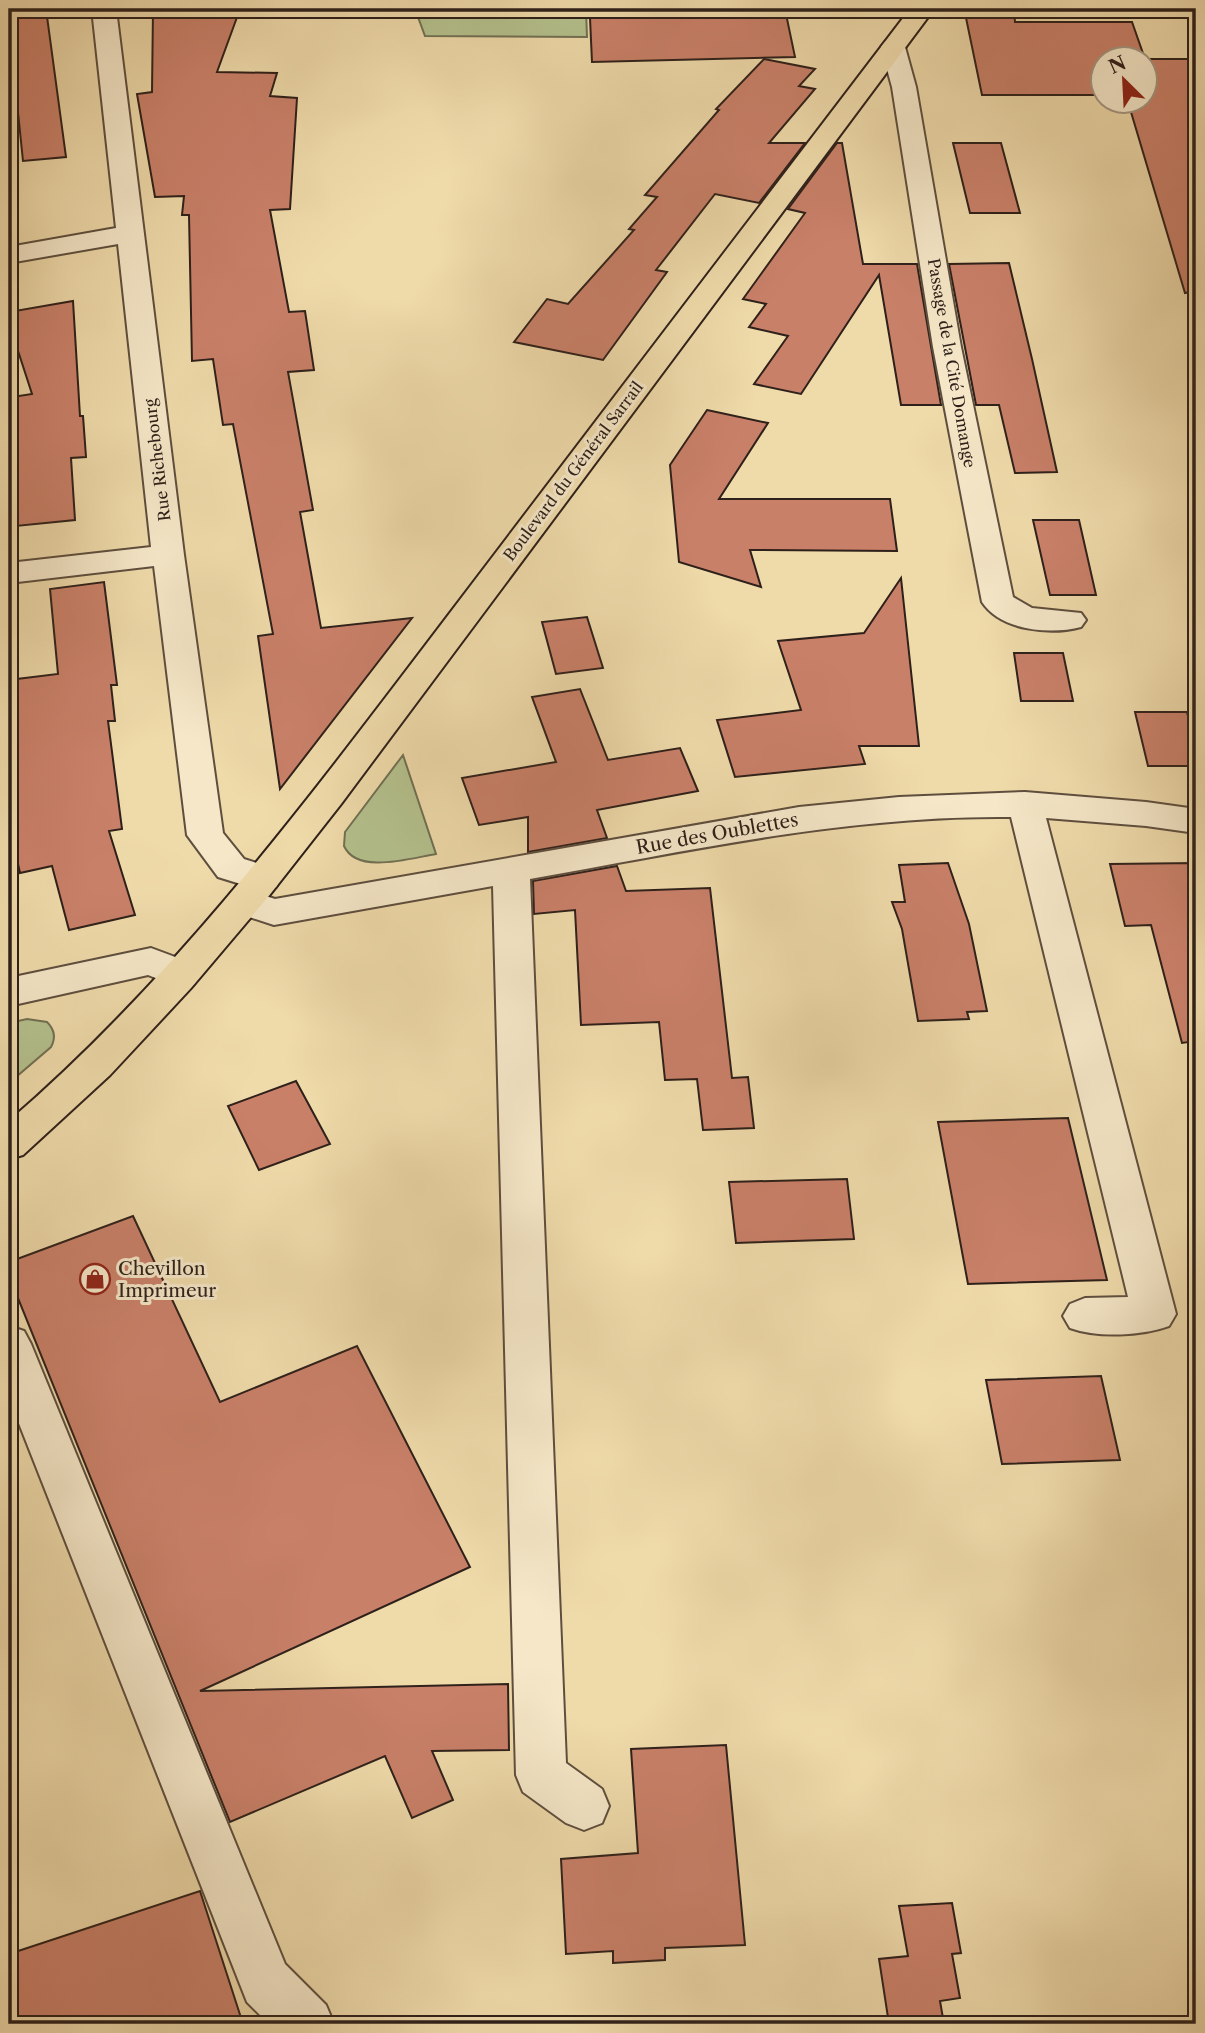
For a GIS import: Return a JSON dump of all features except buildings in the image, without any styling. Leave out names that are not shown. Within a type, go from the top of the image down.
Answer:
[{"type":"main road","name":"Boulevard du Général Sarrail","points":[[9,1144],[108,1051],[181,974],[254,890],[329,796],[922,9]]},
{"type":"street","name":"Rue Richebourg","points":[[104,9],[168,555],[205,835],[231,868],[254,890]]},
{"type":"street","name":"Passage de la Cité Domange","points":[[893,47],[904,87],[947,347],[998,601],[1025,618],[1070,620]]},
{"type":"street","points":[[9,255],[130,234]]},
{"type":"street","points":[[9,573],[168,555]]},
{"type":"street","points":[[1025,804],[1154,1314],[1086,1317]]},
{"type":"street","name":"Rue des Oublettes","points":[[254,890],[274,912],[799,818],[882,808],[1025,804],[1150,813],[1196,821]]},
{"type":"street","points":[[511,869],[541,1775],[584,1807]]},
{"type":"street","points":[[9,992],[151,961],[181,974]]},
{"type":"street","points":[[9,1343],[266,1983],[307,2024]]},
{"type":"green space","points":[[415,9],[586,9],[587,37],[425,36]]},
{"type":"green space","points":[[403,755],[436,854],[399,861],[360,860],[351,855],[344,846],[345,832]]},
{"type":"green space","points":[[27,1019],[47,1022],[53,1031],[54,1040],[51,1047],[9,1083],[9,1023]]},
{"type":"place","name":"Chevillon Imprimeur","points":[[95,1279]]}]
